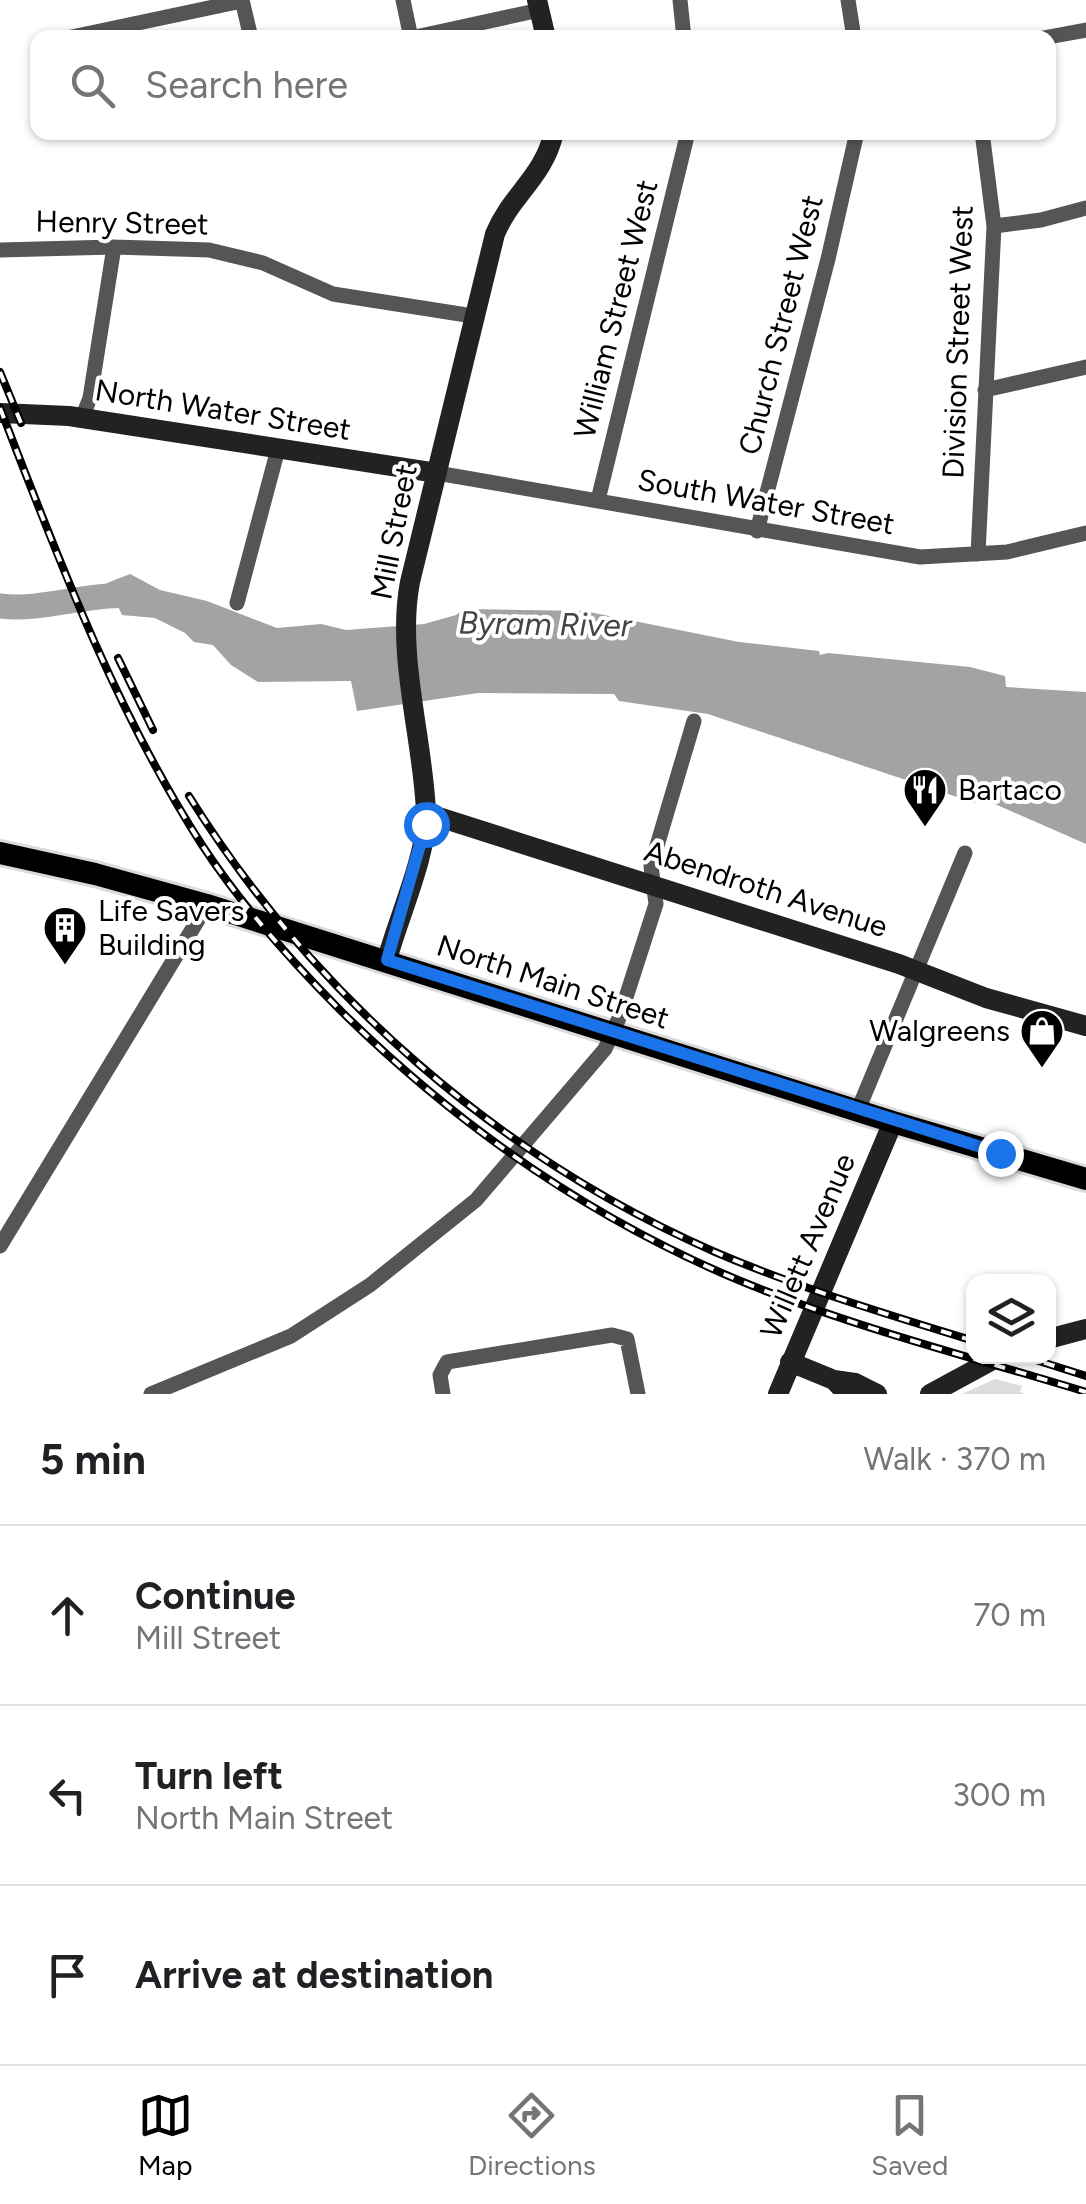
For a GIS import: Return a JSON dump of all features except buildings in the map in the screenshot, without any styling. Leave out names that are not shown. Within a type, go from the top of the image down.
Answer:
[{"type":"main road","name":"North Main Street","points":[[0,853],[206,905],[1086,1179]]},
{"type":"street","points":[[103,30],[242,0],[249,30]]},
{"type":"street","points":[[404,0],[410,30]]},
{"type":"street","points":[[680,0],[683,30]]},
{"type":"street","points":[[848,0],[853,30]]},
{"type":"street","points":[[442,30],[539,5],[544,30]]},
{"type":"street","points":[[1056,36],[1086,30]]},
{"type":"street","name":"Mill Street","points":[[387,960],[421,848],[426,813],[406,606],[489,253],[501,218],[538,175],[551,140]]},
{"type":"street","name":"William Street West","points":[[598,500],[686,140]]},
{"type":"street","name":"Church Street West","points":[[757,531],[855,140]]},
{"type":"street","name":"Division Street West","points":[[978,554],[994,226],[983,140]]},
{"type":"street","points":[[994,226],[1026,223],[1086,208]]},
{"type":"street","points":[[82,418],[90,398],[114,247]]},
{"type":"street","name":"Henry Street","points":[[0,250],[114,247],[232,253],[332,294],[473,316]]},
{"type":"street","points":[[985,390],[1086,366]]},
{"type":"street","name":"North Water Street","points":[[0,413],[82,418],[436,473]]},
{"type":"street","points":[[237,604],[278,449]]},
{"type":"street","name":"South Water Street","points":[[436,473],[920,557],[1020,550],[1086,533]]},
{"type":"street","points":[[151,1394],[290,1336],[370,1285],[455,1219],[546,1121],[604,1049],[613,1032],[656,904],[652,866],[694,721]]},
{"type":"street","name":"Abendroth Avenue","points":[[426,813],[918,970],[986,998],[1086,1026]]},
{"type":"street","points":[[858,1110],[965,853]]},
{"type":"street","points":[[0,1246],[206,905]]},
{"type":"street","name":"Willett Avenue","points":[[778,1394],[893,1122]]},
{"type":"street","points":[[1056,1337],[1086,1329]]},
{"type":"street","points":[[443,1394],[440,1375],[447,1362],[612,1335],[627,1338],[638,1394]]},
{"type":"street","points":[[790,1362],[840,1387],[856,1384],[877,1394]]},
{"type":"street","points":[[930,1394],[985,1364]]},
{"type":"shaded area","points":[[995,1379],[1022,1386],[1020,1392],[1026,1394],[962,1394]]},
{"type":"water","points":[[130,574],[160,590],[207,601],[277,628],[321,624],[346,630],[424,624],[465,609],[584,611],[739,642],[819,651],[820,655],[970,667],[1005,676],[1006,687],[1086,692],[1086,844],[979,797],[975,803],[708,714],[619,701],[614,694],[478,693],[357,711],[351,681],[258,682],[231,665],[213,645],[194,642],[155,618],[122,615],[107,583]]},
{"type":"waterway","name":"Byram River","points":[[0,606],[36,606],[110,596],[144,598]]},
{"type":"railway","points":[[0,372],[21,423]]},
{"type":"railway","points":[[0,408],[90,632],[171,794],[217,868],[250,911],[323,992],[385,1052],[521,1161],[619,1222],[671,1249],[812,1308],[1086,1392]]},
{"type":"railway","points":[[118,658],[153,730]]},
{"type":"railway","points":[[189,796],[238,869],[293,938],[353,1003],[487,1119],[636,1214],[715,1252],[811,1289],[966,1338]]},
{"type":"railway","points":[[1048,1364],[1086,1376]]},
{"type":"place","name":"Bartaco","points":[[925,828]]},
{"type":"place","name":"Life Savers Building","points":[[65,966]]},
{"type":"place","name":"Walgreens","points":[[1042,1069]]},
{"type":"route","points":[[426,824],[387,960],[1000,1153]]}]
